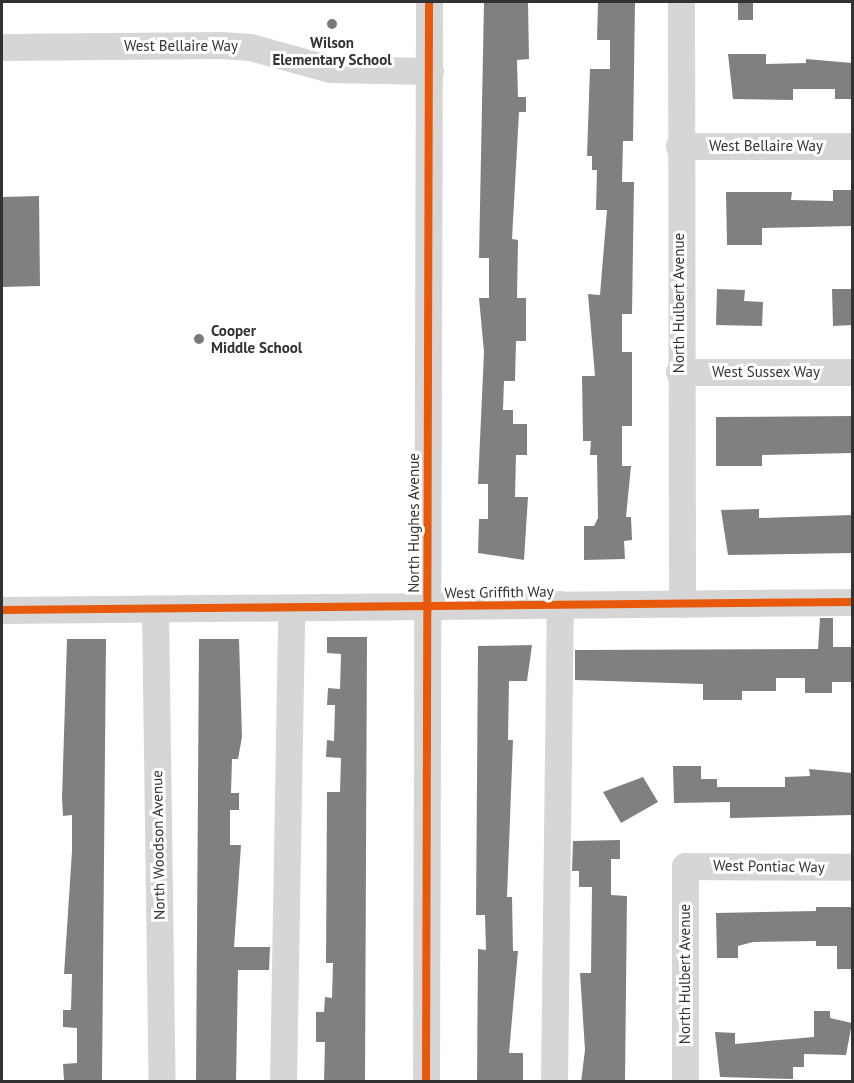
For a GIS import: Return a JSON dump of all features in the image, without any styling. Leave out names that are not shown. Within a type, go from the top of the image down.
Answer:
[{"type":"street","name":"North Hughes Avenue","points":[[426,1082],[429,2]]},
{"type":"street","name":"North Hulbert Avenue","points":[[681,2],[679,372],[682,604]]},
{"type":"street","name":"West Bellaire Way","points":[[2,47],[221,45],[250,47],[330,69],[430,71]]},
{"type":"street","name":"West Bellaire Way","points":[[679,146],[852,146]]},
{"type":"street","name":"West Sussex Way","points":[[679,372],[852,372]]},
{"type":"street","name":"West Griffith Way","points":[[2,610],[852,602]]},
{"type":"street","points":[[554,1082],[560,604]]},
{"type":"street","points":[[283,1082],[291,608]]},
{"type":"street","name":"North Woodson Avenue","points":[[155,609],[162,1082]]},
{"type":"street","name":"North Hulbert Avenue","points":[[685,866],[685,1082]]},
{"type":"street","name":"West Pontiac Way","points":[[685,866],[852,867]]},
{"type":"building","points":[[484,2],[528,2],[529,59],[517,60],[518,97],[526,97],[526,112],[519,112],[512,239],[518,240],[517,298],[526,298],[526,341],[516,341],[515,381],[504,381],[503,410],[513,410],[513,424],[527,424],[527,455],[516,455],[515,497],[528,497],[524,560],[478,553],[479,519],[488,519],[488,484],[478,484],[484,352],[479,298],[489,298],[489,258],[479,258]]},
{"type":"building","points":[[598,2],[635,2],[633,141],[623,141],[622,182],[634,182],[632,314],[622,314],[622,352],[632,352],[632,426],[622,426],[622,466],[631,466],[626,517],[631,517],[632,540],[624,541],[625,559],[584,560],[584,526],[594,526],[598,518],[597,455],[590,455],[591,441],[583,441],[582,376],[595,376],[588,294],[600,295],[607,210],[596,210],[597,170],[592,170],[592,156],[587,156],[590,69],[610,69],[610,40],[597,40]]},
{"type":"building","points":[[738,2],[753,2],[753,20],[738,20]]},
{"type":"building","points":[[728,54],[766,54],[766,64],[806,63],[806,59],[852,63],[852,99],[835,99],[835,89],[793,89],[793,100],[733,99]]},
{"type":"building","points":[[833,190],[852,190],[852,226],[762,228],[762,245],[727,245],[726,192],[792,192],[791,200],[833,201]]},
{"type":"building","points":[[39,196],[40,286],[2,287],[2,197]]},
{"type":"building","points":[[717,289],[745,290],[744,301],[763,302],[762,326],[716,325]]},
{"type":"building","points":[[832,289],[852,289],[852,325],[833,326]]},
{"type":"building","points":[[852,416],[852,453],[762,455],[762,466],[716,466],[716,417]]},
{"type":"building","points":[[759,509],[759,518],[852,515],[852,553],[728,555],[721,510]]},
{"type":"building","points":[[820,618],[833,618],[833,647],[852,647],[852,682],[832,682],[832,693],[805,693],[805,678],[776,678],[776,691],[742,691],[742,700],[703,700],[703,684],[575,680],[575,650],[818,649]]},
{"type":"building","points":[[327,637],[367,637],[365,1082],[324,1082],[325,1042],[316,1042],[316,1012],[324,1012],[325,997],[332,998],[333,963],[326,963],[327,792],[340,792],[341,758],[326,757],[327,740],[334,741],[335,705],[327,705],[328,688],[340,689],[341,654],[327,653]]},
{"type":"building","points":[[67,639],[106,639],[102,1082],[64,1081],[63,1064],[77,1063],[77,1028],[63,1027],[63,1010],[71,1010],[72,974],[64,974],[72,851],[72,815],[63,816],[62,798]]},
{"type":"building","points":[[199,639],[239,639],[242,737],[238,759],[232,759],[231,793],[239,793],[239,810],[230,810],[230,845],[241,845],[234,947],[270,947],[269,970],[238,970],[236,1082],[196,1082]]},
{"type":"building","points":[[532,645],[527,681],[509,681],[508,740],[513,740],[507,897],[512,897],[513,951],[518,951],[509,1053],[523,1053],[523,1082],[477,1082],[478,949],[486,950],[485,915],[476,915],[478,646]]},
{"type":"building","points":[[673,766],[701,766],[701,779],[717,779],[717,787],[785,787],[785,777],[810,776],[809,769],[852,773],[852,815],[730,818],[730,802],[674,803]]},
{"type":"building","points":[[643,777],[658,802],[621,823],[603,792]]},
{"type":"building","points":[[620,840],[620,859],[611,859],[611,895],[627,896],[625,1082],[581,1082],[585,1050],[580,973],[591,973],[592,887],[579,887],[579,871],[572,871],[573,841]]},
{"type":"building","points":[[816,907],[852,907],[852,969],[837,969],[837,946],[816,946],[816,941],[753,942],[738,946],[738,958],[717,958],[716,913],[816,911]]},
{"type":"building","points":[[814,1011],[830,1011],[830,1018],[852,1023],[846,1055],[804,1054],[804,1067],[793,1067],[793,1079],[720,1077],[715,1032],[735,1033],[735,1044],[814,1037]]},
{"type":"cycle path","points":[[426,1082],[429,2]]},
{"type":"cycle path","points":[[2,610],[852,602]]},
{"type":"place","name":"Wilson Elementary School","points":[[332,24]]},
{"type":"place","name":"Cooper Middle School","points":[[199,339]]}]
